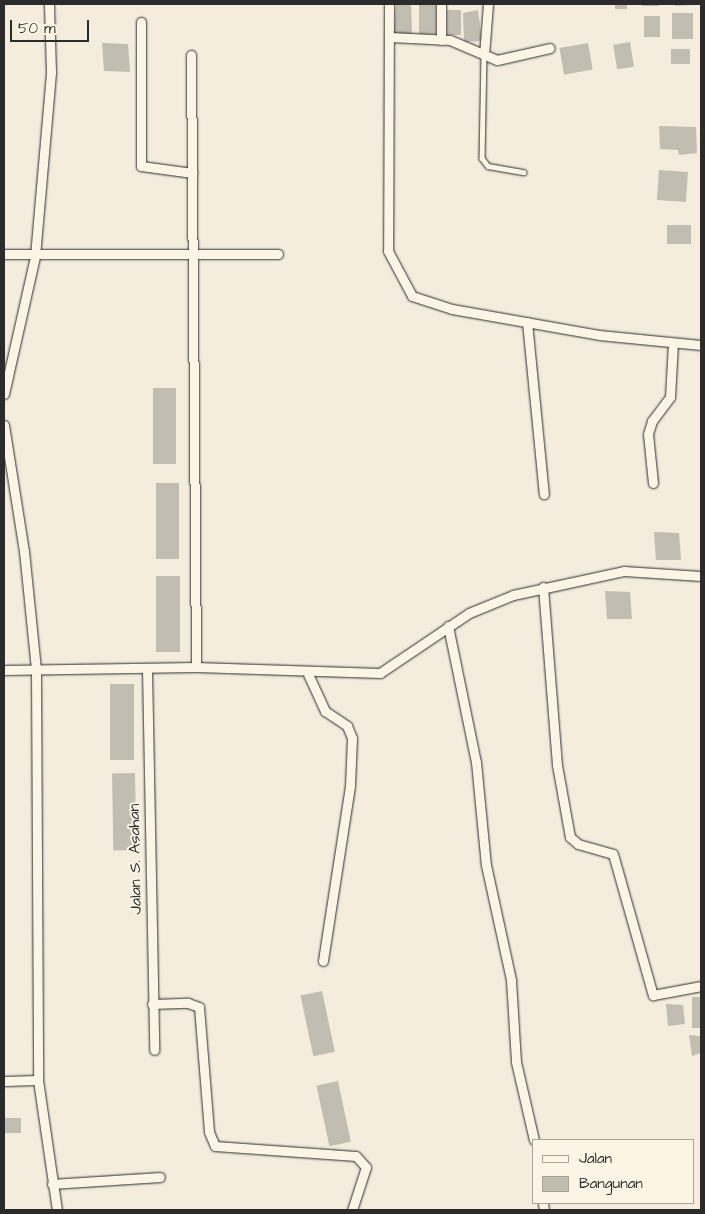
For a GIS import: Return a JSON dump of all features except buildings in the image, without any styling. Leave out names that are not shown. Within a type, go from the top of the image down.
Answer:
[{"type":"street","points":[[4,394],[35,256],[51,72],[49,4]]},
{"type":"street","points":[[390,4],[391,260],[412,296],[452,309],[527,322],[673,343],[701,345]]},
{"type":"street","points":[[441,4],[441,40]]},
{"type":"street","points":[[484,55],[488,4]]},
{"type":"street","points":[[141,22],[141,166],[193,173]]},
{"type":"street","points":[[390,37],[458,42],[497,60],[550,48]]},
{"type":"street","points":[[191,54],[193,173],[191,252],[196,667]]},
{"type":"street","points":[[4,254],[35,256],[191,252],[278,254]]},
{"type":"street","points":[[527,322],[544,494]]},
{"type":"street","points":[[653,483],[648,434],[652,421],[670,397],[673,343]]},
{"type":"street","points":[[4,425],[24,551],[36,670],[38,1080],[57,1210]]},
{"type":"street","points":[[4,670],[196,667],[308,674],[387,670],[448,626],[492,602],[543,587],[624,571],[701,576]]},
{"type":"street","points":[[543,587],[557,765],[570,837],[578,844],[614,854],[653,995],[701,986]]},
{"type":"street","points":[[448,626],[476,762],[486,865],[511,980],[516,1062],[534,1139]]},
{"type":"street","name":"Jalan S. Asahan","points":[[147,669],[154,1050]]},
{"type":"street","points":[[308,674],[325,711],[347,726],[352,738],[350,786],[323,961]]},
{"type":"street","points":[[152,1004],[188,1003],[199,1007],[209,1132],[215,1146],[356,1156],[366,1167],[352,1210]]},
{"type":"street","points":[[4,1081],[38,1080]]},
{"type":"street","points":[[52,1184],[160,1177]]},
{"type":"lane","points":[[484,55],[483,162],[524,172]]}]
